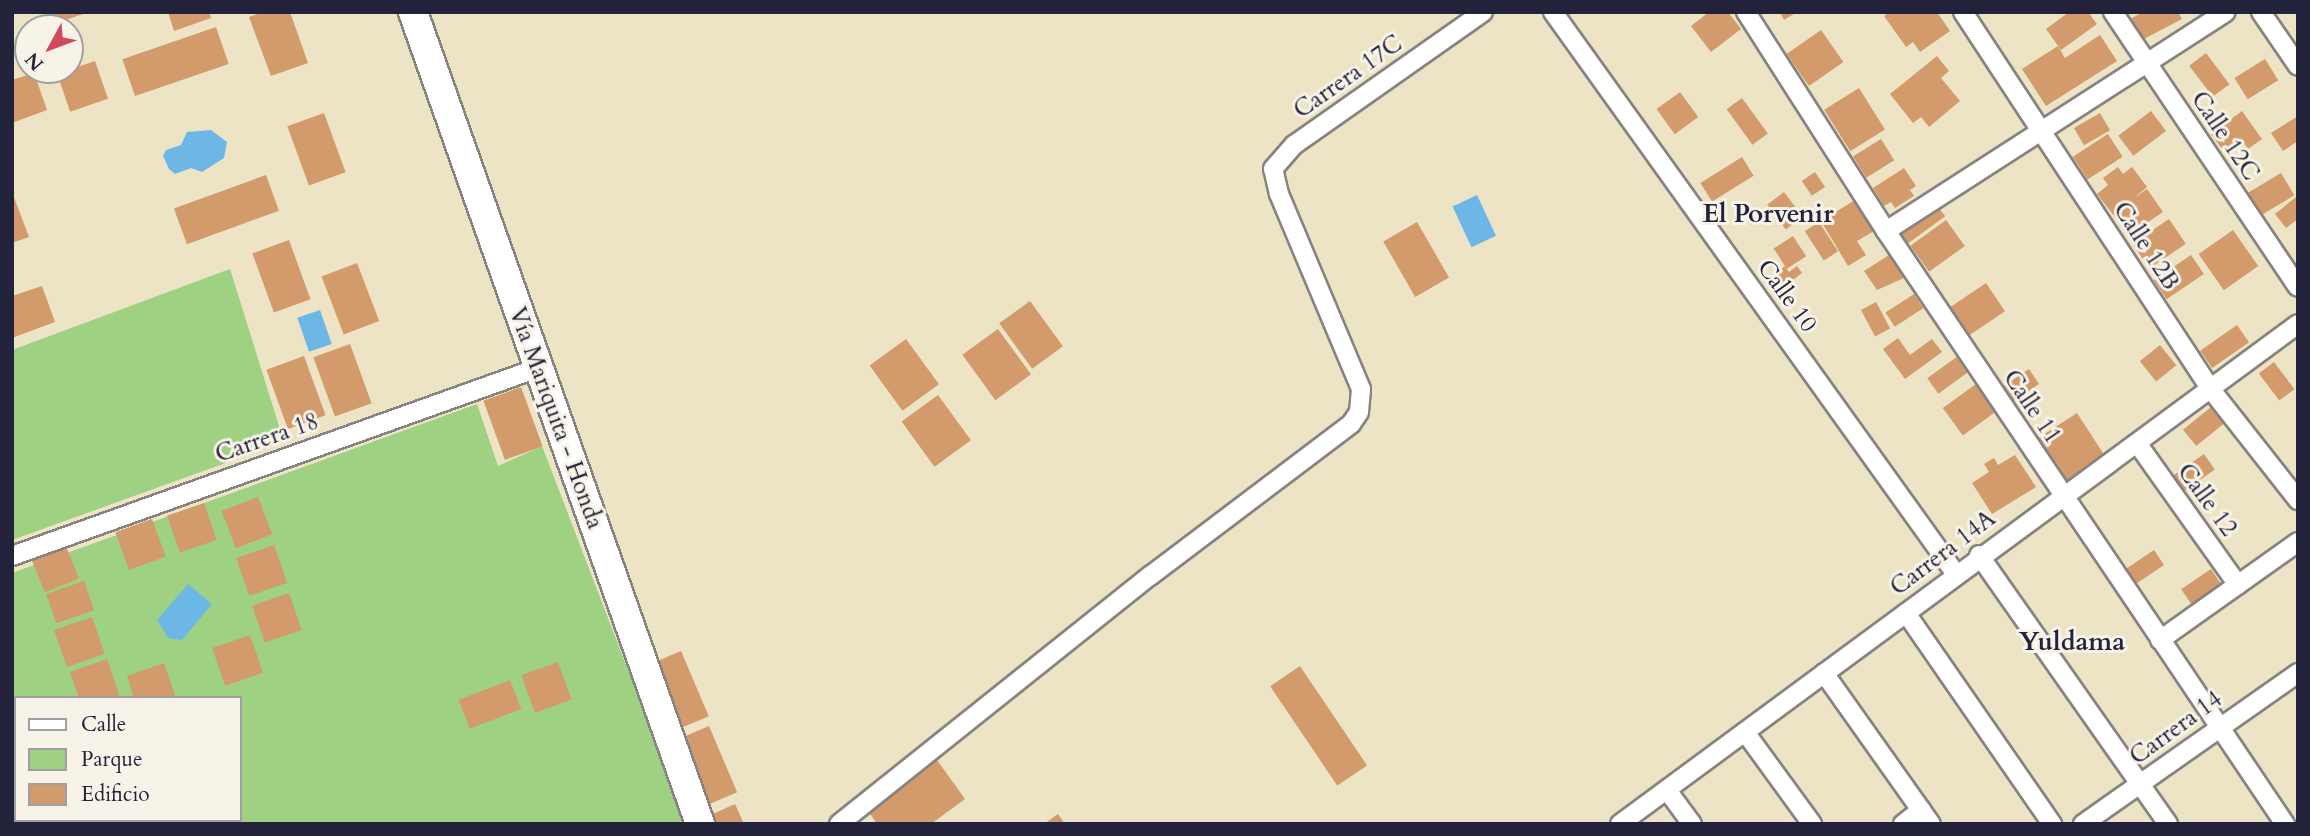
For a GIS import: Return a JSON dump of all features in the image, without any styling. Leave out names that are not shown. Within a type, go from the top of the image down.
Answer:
[{"type":"highway","name":"Vía Mariquita - Honda","points":[[413,12],[700,824]]},
{"type":"street","name":"Carrera 17C","points":[[839,824],[1150,576],[1351,424],[1359,412],[1361,389],[1279,194],[1273,169],[1278,161],[1483,12]]},
{"type":"street","name":"Calle 10","points":[[1553,12],[1956,573]]},
{"type":"street","name":"Calle 11","points":[[1746,12],[1886,230],[2285,824]]},
{"type":"street","name":"Calle 12B","points":[[1963,12],[2209,387],[2298,500]]},
{"type":"street","name":"Calle 12C","points":[[2113,12],[2298,288]]},
{"type":"street","points":[[1886,230],[2226,12]]},
{"type":"street","points":[[2260,12],[2298,66]]},
{"type":"street","name":"Carrera 14A","points":[[1620,824],[1979,555],[2298,324]]},
{"type":"street","name":"Carrera 18","points":[[12,556],[538,368]]},
{"type":"street","name":"Calle 12","points":[[2137,443],[2238,584]]},
{"type":"street","points":[[2160,640],[2298,542]]},
{"type":"street","points":[[1979,555],[2168,824]]},
{"type":"street","points":[[1906,612],[2052,824]]},
{"type":"street","points":[[1824,673],[1926,817],[1903,824]]},
{"type":"street","name":"Carrera 14","points":[[2083,824],[2298,673]]},
{"type":"street","points":[[1745,732],[1812,824]]},
{"type":"street","points":[[1667,790],[1692,824]]},
{"type":"green space","points":[[230,269],[284,442],[12,540],[12,350]]},
{"type":"green space","points":[[477,404],[498,466],[542,446],[687,824],[12,824],[12,573]]},
{"type":"water","points":[[211,130],[227,142],[224,158],[202,172],[191,168],[175,174],[169,169],[163,156],[166,150],[181,145],[187,132]]},
{"type":"water","points":[[1477,195],[1496,236],[1472,247],[1453,206]]},
{"type":"water","points":[[320,310],[332,344],[309,352],[297,318]]},
{"type":"water","points":[[188,584],[212,604],[182,640],[168,638],[157,620]]},
{"type":"building","points":[[50,12],[86,12],[83,14]]},
{"type":"building","points":[[168,12],[209,12],[211,18],[174,31]]},
{"type":"building","points":[[263,12],[290,12],[308,63],[271,76],[249,17]]},
{"type":"building","points":[[1709,12],[1728,12],[1741,29],[1711,52],[1691,26]]},
{"type":"building","points":[[1780,12],[1797,12],[1784,20]]},
{"type":"building","points":[[1889,12],[1937,12],[1950,31],[1920,52],[1913,42],[1906,47],[1884,16]]},
{"type":"building","points":[[2069,12],[2088,12],[2097,24],[2061,50],[2046,29]]},
{"type":"building","points":[[2143,12],[2178,12],[2182,19],[2142,40],[2130,19]]},
{"type":"building","points":[[216,27],[229,64],[135,96],[122,59]]},
{"type":"building","points":[[1821,30],[1843,62],[1809,86],[1787,54]]},
{"type":"building","points":[[2100,35],[2117,61],[2046,106],[2022,69],[2058,46],[2065,58]]},
{"type":"building","points":[[2206,53],[2229,84],[2213,97],[2189,66]]},
{"type":"building","points":[[1937,56],[1949,71],[1941,78],[1960,101],[1929,127],[1921,117],[1913,123],[1890,94]]},
{"type":"building","points":[[2265,59],[2278,80],[2248,99],[2234,78]]},
{"type":"building","points":[[95,61],[108,99],[70,112],[61,84],[84,84],[84,65]]},
{"type":"building","points":[[12,80],[14,84],[38,84],[47,110],[12,123]]},
{"type":"building","points":[[1859,88],[1885,130],[1850,151],[1824,110]]},
{"type":"building","points":[[1680,92],[1698,117],[1675,134],[1657,109]]},
{"type":"building","points":[[1742,98],[1768,134],[1752,145],[1727,109]]},
{"type":"building","points":[[2151,111],[2166,131],[2133,156],[2118,136]]},
{"type":"building","points":[[2242,111],[2262,139],[2248,149],[2242,140],[2225,153],[2211,134]]},
{"type":"building","points":[[324,113],[346,172],[309,186],[287,126]]},
{"type":"building","points":[[2100,113],[2110,130],[2084,145],[2074,128]]},
{"type":"building","points":[[2298,116],[2298,141],[2283,151],[2271,133]]},
{"type":"building","points":[[2108,134],[2123,157],[2087,180],[2073,157]]},
{"type":"building","points":[[1881,139],[1894,160],[1866,178],[1853,156]]},
{"type":"building","points":[[1742,157],[1754,176],[1712,202],[1700,183]]},
{"type":"building","points":[[2118,167],[2123,174],[2132,167],[2147,187],[2134,198],[2147,189],[2163,212],[2129,235],[2097,194],[2108,185],[2103,178]]},
{"type":"building","points":[[1904,168],[1916,186],[1910,190],[1914,196],[1895,208],[1891,202],[1884,206],[1873,188]]},
{"type":"building","points":[[1815,172],[1825,187],[1812,196],[1802,181]]},
{"type":"building","points":[[2281,173],[2294,195],[2261,215],[2248,193]]},
{"type":"building","points":[[266,175],[279,211],[187,244],[174,209]]},
{"type":"building","points":[[12,192],[29,237],[12,243]]},
{"type":"building","points":[[1784,192],[1803,217],[1786,229],[1767,205]]},
{"type":"building","points":[[2296,197],[2298,219],[2286,228],[2275,214]]},
{"type":"building","points":[[1855,200],[1874,231],[1857,241],[1866,255],[1848,266],[1821,221]]},
{"type":"building","points":[[1934,201],[1945,216],[1907,244],[1896,229]]},
{"type":"building","points":[[2169,219],[2186,244],[2149,268],[2133,244]]},
{"type":"building","points":[[1946,220],[1965,246],[1929,272],[1910,246]]},
{"type":"building","points":[[1417,222],[1449,277],[1415,297],[1383,242]]},
{"type":"building","points":[[1819,222],[1838,251],[1824,261],[1805,231]]},
{"type":"building","points":[[2233,230],[2258,266],[2224,290],[2199,254]]},
{"type":"building","points":[[1793,236],[1806,256],[1787,269],[1774,249]]},
{"type":"building","points":[[289,240],[311,299],[274,313],[252,253]]},
{"type":"building","points":[[1889,255],[1904,278],[1877,290],[1864,271]]},
{"type":"building","points":[[2191,255],[2204,274],[2167,299],[2154,280]]},
{"type":"building","points":[[357,263],[379,321],[344,334],[322,277]]},
{"type":"building","points":[[1785,266],[1789,272],[1797,266],[1802,273],[1775,294],[1765,282]]},
{"type":"building","points":[[1986,283],[2005,311],[1969,335],[1950,307]]},
{"type":"building","points":[[42,286],[55,322],[12,338],[12,296]]},
{"type":"building","points":[[1914,294],[1923,308],[1895,327],[1885,313]]},
{"type":"building","points":[[1030,301],[1063,346],[1032,369],[999,323]]},
{"type":"building","points":[[1876,302],[1890,328],[1875,336],[1861,310]]},
{"type":"building","points":[[2237,325],[2249,342],[2212,368],[2200,351]]},
{"type":"building","points":[[998,329],[1031,374],[995,400],[962,355]]},
{"type":"building","points":[[1898,338],[1910,355],[1932,339],[1942,352],[1905,379],[1883,349]]},
{"type":"building","points":[[906,339],[939,384],[903,411],[870,365]]},
{"type":"building","points":[[350,344],[372,403],[335,417],[313,357]]},
{"type":"building","points":[[2160,345],[2176,365],[2156,382],[2140,361]]},
{"type":"building","points":[[304,356],[326,415],[288,429],[266,370]]},
{"type":"building","points":[[1958,356],[1969,371],[1938,394],[1927,378]]},
{"type":"building","points":[[2274,362],[2294,389],[2279,401],[2259,373]]},
{"type":"building","points":[[2029,369],[2039,384],[2014,401],[2004,386]]},
{"type":"building","points":[[1976,384],[1996,412],[1963,436],[1943,408]]},
{"type":"building","points":[[521,387],[543,446],[505,460],[483,401]]},
{"type":"building","points":[[938,395],[971,440],[935,467],[902,421]]},
{"type":"building","points":[[2211,407],[2224,423],[2196,446],[2183,430]]},
{"type":"building","points":[[2077,413],[2106,457],[2066,483],[2038,439]]},
{"type":"building","points":[[2204,454],[2215,470],[2184,491],[2173,476]]},
{"type":"building","points":[[2015,455],[2036,487],[1992,514],[1972,483],[1989,472],[1984,464],[1994,458],[1998,465]]},
{"type":"building","points":[[258,497],[272,534],[236,548],[222,511]]},
{"type":"building","points":[[204,503],[217,540],[180,553],[167,516]]},
{"type":"building","points":[[152,519],[166,557],[129,570],[115,532]]},
{"type":"building","points":[[274,545],[287,583],[249,596],[236,558]]},
{"type":"building","points":[[66,546],[79,578],[45,592],[32,560]]},
{"type":"building","points":[[2154,550],[2164,565],[2132,587],[2122,572]]},
{"type":"building","points":[[2211,569],[2221,584],[2191,604],[2181,589]]},
{"type":"building","points":[[84,581],[94,610],[56,623],[46,594]]},
{"type":"building","points":[[289,593],[302,630],[265,643],[252,606]]},
{"type":"building","points":[[92,617],[105,654],[67,667],[54,630]]},
{"type":"building","points":[[250,635],[263,673],[225,686],[212,648]]},
{"type":"building","points":[[681,651],[709,716],[679,729],[652,664]]},
{"type":"building","points":[[107,659],[120,696],[78,696],[70,672]]},
{"type":"building","points":[[558,662],[572,700],[535,713],[521,675]]},
{"type":"building","points":[[164,663],[175,696],[133,696],[127,676]]},
{"type":"building","points":[[1300,666],[1367,765],[1337,786],[1270,686]]},
{"type":"building","points":[[510,680],[521,709],[470,729],[459,700]]},
{"type":"building","points":[[709,726],[737,792],[707,805],[679,739]]},
{"type":"building","points":[[937,760],[965,799],[931,824],[877,824],[868,811]]},
{"type":"building","points":[[735,804],[744,824],[709,824],[706,817]]},
{"type":"building","points":[[1058,814],[1065,824],[1044,824]]},
{"type":"district","name":"El Porvenir","points":[[1768,214]]},
{"type":"district","name":"Yuldama","points":[[2072,642]]}]
